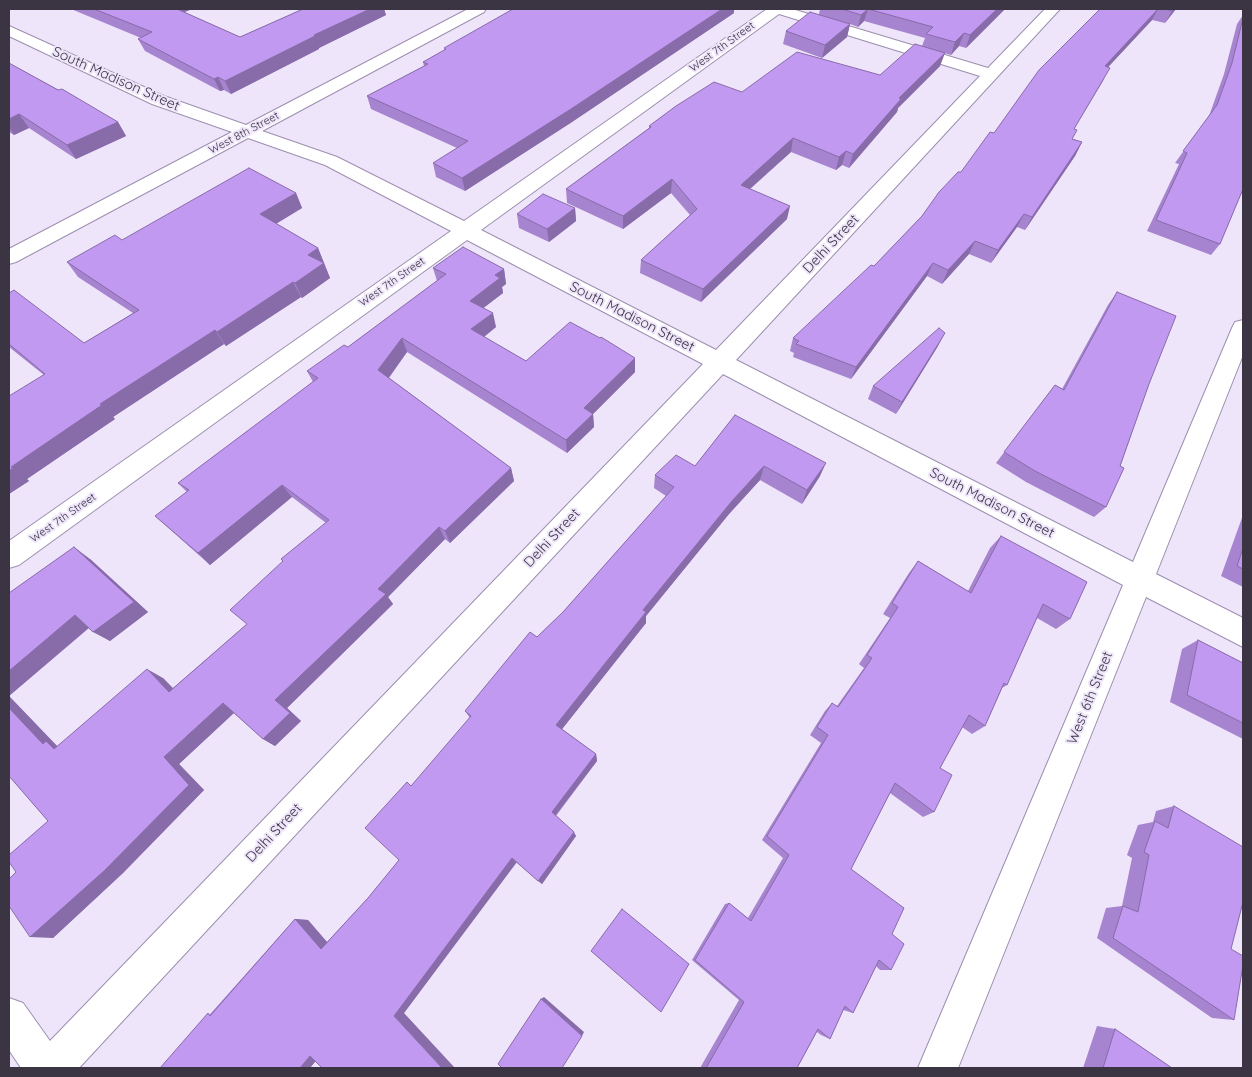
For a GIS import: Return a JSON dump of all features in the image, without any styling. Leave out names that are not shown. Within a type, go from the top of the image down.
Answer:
[{"type":"street","name":"West 8th Street","points":[[9,257],[479,9]]},
{"type":"street","points":[[777,9],[992,74]]},
{"type":"street","name":"West 7th Street","points":[[9,556],[777,9]]},
{"type":"street","name":"Delhi Street","points":[[52,1068],[1053,9]]},
{"type":"street","name":"South Madison Street","points":[[9,30],[158,100],[331,161],[1243,633]]},
{"type":"street","name":"West 6th Street","points":[[938,1068],[1243,328]]},
{"type":"street","points":[[9,1017],[45,1068]]},
{"type":"building","points":[[94,9],[177,9],[240,37],[303,9],[370,9],[314,35],[225,81],[218,77],[214,79],[138,39],[152,32]]},
{"type":"building","points":[[513,9],[722,9],[571,109],[462,178],[433,163],[468,141],[367,96],[428,64],[423,62]]},
{"type":"building","points":[[842,9],[868,9],[861,15]]},
{"type":"building","points":[[868,9],[997,9],[970,35],[964,33],[955,42],[926,34],[933,27]]},
{"type":"building","points":[[1100,9],[1158,9],[1105,66],[1110,68],[1074,129],[1077,130],[1072,139],[1082,142],[1032,217],[1024,214],[998,250],[975,241],[948,270],[933,263],[856,367],[796,344],[799,341],[793,338],[871,265],[874,266],[922,216],[939,192],[958,172],[961,172],[990,132],[994,133],[1039,70]]},
{"type":"building","points":[[810,12],[850,24],[825,45],[786,31]]},
{"type":"building","points":[[1243,18],[1243,189],[1220,244],[1156,220],[1187,153],[1183,151],[1217,105],[1232,63]]},
{"type":"building","points":[[915,44],[945,53],[899,98],[901,99],[853,154],[846,151],[839,157],[793,138],[741,185],[790,206],[703,289],[641,260],[697,209],[672,179],[623,216],[566,189],[651,127],[649,126],[676,106],[714,82],[742,92],[797,52],[880,75]]},
{"type":"building","points":[[9,63],[58,90],[62,89],[118,122],[67,145],[19,114],[9,119]]},
{"type":"building","points":[[249,168],[296,193],[260,214],[318,248],[308,255],[324,263],[100,404],[102,405],[11,467],[13,468],[9,471],[9,396],[45,374],[9,344],[9,293],[14,290],[84,343],[139,310],[67,262],[115,235],[122,240]]},
{"type":"building","points":[[543,194],[575,208],[547,229],[517,214]]},
{"type":"building","points":[[463,247],[504,269],[495,275],[500,278],[470,301],[493,313],[471,329],[526,361],[570,322],[601,337],[635,358],[584,408],[593,414],[566,440],[402,338],[378,370],[511,468],[445,531],[439,527],[378,589],[386,594],[275,700],[290,713],[263,739],[223,703],[164,757],[189,785],[104,871],[30,937],[9,906],[9,879],[16,872],[9,862],[9,855],[48,821],[9,776],[9,708],[43,744],[46,741],[54,749],[147,669],[169,692],[247,624],[230,610],[283,561],[281,559],[329,520],[282,485],[198,553],[155,516],[189,490],[178,483],[318,378],[307,371],[344,345],[348,347],[446,274],[433,268]]},
{"type":"building","points":[[1117,292],[1176,316],[1149,384],[1120,466],[1124,468],[1106,507],[1035,471],[1004,452],[1055,385],[1064,390]]},
{"type":"building","points":[[939,328],[945,333],[902,402],[873,386]]},
{"type":"building","points":[[735,415],[826,463],[807,490],[764,466],[732,501],[643,610],[646,612],[556,725],[596,754],[552,812],[574,832],[538,881],[512,858],[394,1016],[442,1068],[322,1068],[310,1056],[300,1068],[160,1068],[208,1013],[210,1016],[295,919],[321,949],[368,898],[399,860],[365,828],[407,782],[411,786],[471,716],[465,711],[530,632],[537,637],[563,612],[674,487],[655,475],[676,455],[695,466]]},
{"type":"building","points":[[1001,536],[1087,582],[1070,619],[1043,604],[1007,685],[1004,683],[985,726],[969,715],[940,768],[952,775],[934,812],[895,783],[851,869],[904,908],[892,934],[904,944],[891,970],[879,960],[853,1013],[845,1006],[830,1039],[818,1029],[797,1068],[706,1068],[744,1002],[695,960],[729,903],[751,921],[789,855],[767,836],[828,735],[817,727],[832,703],[838,707],[872,658],[867,655],[898,607],[892,603],[918,561],[971,593]]},
{"type":"building","points":[[74,547],[134,602],[93,632],[75,615],[9,671],[9,593]]},
{"type":"building","points":[[1243,548],[1243,569],[1237,566]]},
{"type":"building","points":[[1198,640],[1243,663],[1243,723],[1187,695]]},
{"type":"building","points":[[1174,806],[1243,847],[1243,902],[1231,949],[1243,956],[1234,1020],[1113,938],[1123,906],[1138,912],[1149,855],[1144,852],[1155,821],[1168,828]]},
{"type":"building","points":[[622,909],[689,964],[661,1012],[591,951]]},
{"type":"building","points":[[541,999],[582,1036],[562,1068],[502,1068],[498,1064]]},
{"type":"building","points":[[1115,1029],[1172,1068],[1103,1068]]}]
